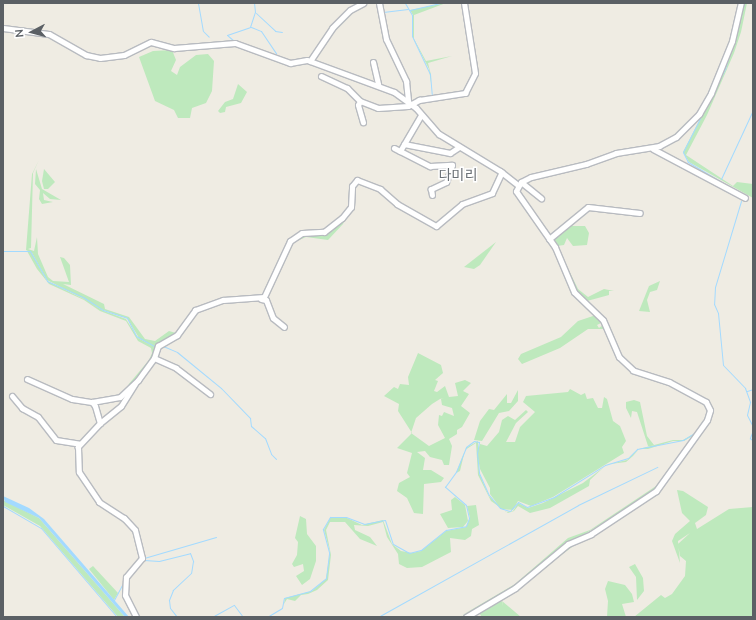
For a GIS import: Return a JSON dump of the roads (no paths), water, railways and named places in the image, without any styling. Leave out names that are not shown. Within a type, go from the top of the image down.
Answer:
[{"type":"street","points":[[310,61],[332,28],[350,10],[363,3]]},
{"type":"street","points":[[379,3],[386,39],[406,81],[410,103]]},
{"type":"street","points":[[321,76],[347,88],[360,100],[378,108],[466,93],[471,86],[475,73],[464,3]]},
{"type":"street","points":[[520,183],[586,164],[616,153],[650,148],[676,137],[702,109],[722,68],[741,3]]},
{"type":"street","points":[[3,28],[49,34],[86,55],[100,58],[124,55],[151,42],[174,48],[236,43],[290,63],[310,61],[378,84],[410,103],[439,134],[520,183],[541,198]]},
{"type":"street","points":[[373,62],[378,84]]},
{"type":"street","points":[[360,100],[358,105],[363,122]]},
{"type":"street","points":[[400,151],[421,115]]},
{"type":"street","points":[[404,144],[450,153],[459,147]]},
{"type":"street","points":[[394,148],[430,166],[452,165],[446,182],[431,189],[432,195]]},
{"type":"street","points":[[650,148],[662,151],[745,198]]},
{"type":"street","points":[[261,299],[266,294],[293,237],[324,232],[346,214],[353,197],[352,186],[357,180],[380,189],[397,204],[436,226],[462,204],[492,193],[502,172]]},
{"type":"street","points":[[466,617],[515,588],[568,544],[591,534],[656,491],[704,426],[710,410],[706,402],[676,385],[638,373],[624,362],[616,352],[603,320],[574,292],[549,238],[517,196],[520,183]]},
{"type":"street","points":[[549,238],[588,207],[640,213]]},
{"type":"street","points":[[136,617],[125,595],[126,577],[142,558],[135,530],[124,518],[99,502],[83,479],[78,461],[80,444],[100,423],[121,406],[154,358],[158,346],[180,332],[190,313],[233,298],[261,299],[266,300],[274,318],[284,327]]},
{"type":"street","points":[[154,358],[176,368],[210,394]]},
{"type":"street","points":[[27,379],[72,399],[92,402],[120,397],[138,380]]},
{"type":"street","points":[[12,396],[22,408],[38,417],[56,440],[80,444]]},
{"type":"street","points":[[92,402],[100,423]]},
{"type":"water","points":[[3,496],[29,508],[44,519],[129,617],[125,617],[39,518],[5,502]]},
{"type":"waterway","points":[[198,3],[203,31],[209,37]]},
{"type":"waterway","points":[[234,41],[227,35],[250,27],[255,12],[254,3]]},
{"type":"waterway","points":[[405,3],[412,15],[412,36],[430,74],[432,95]]},
{"type":"waterway","points":[[410,10],[441,3]]},
{"type":"waterway","points":[[740,193],[688,162],[683,152],[725,69],[744,3]]},
{"type":"waterway","points":[[383,12],[408,9]]},
{"type":"waterway","points":[[256,13],[275,31],[282,32]]},
{"type":"waterway","points":[[251,27],[261,31],[276,53]]},
{"type":"waterway","points":[[721,179],[753,110]]},
{"type":"waterway","points":[[741,201],[715,287],[714,304],[718,313],[723,365],[745,388],[750,402],[747,415],[753,427]]},
{"type":"waterway","points":[[3,251],[30,251],[47,281],[83,297],[103,310],[127,318],[136,336],[154,346]]},
{"type":"waterway","points":[[163,346],[177,352],[221,388],[250,418],[251,426],[265,438],[271,454],[276,459]]},
{"type":"waterway","points":[[747,391],[753,389]]},
{"type":"waterway","points":[[753,430],[750,438],[753,441]]},
{"type":"waterway","points":[[267,617],[282,608],[284,598],[310,591],[326,578],[329,552],[323,529],[330,517],[346,517],[364,524],[385,520],[393,544],[409,553],[421,550],[446,530],[466,526],[469,518],[466,505],[445,487],[456,472],[466,447],[474,441],[479,442],[477,453],[479,473],[489,495],[500,508],[510,511],[518,502],[527,507],[554,497],[605,465],[628,458],[637,449],[683,440],[696,432]]},
{"type":"waterway","points":[[378,617],[578,505],[657,467]]},
{"type":"waterway","points":[[3,506],[41,528],[117,617]]},
{"type":"waterway","points":[[144,558],[216,537]]},
{"type":"waterway","points":[[144,560],[159,561],[190,553],[193,561],[191,573],[173,590],[169,600],[170,608],[177,617]]},
{"type":"waterway","points":[[125,575],[129,570]]},
{"type":"waterway","points":[[114,600],[123,583]]},
{"type":"waterway","points":[[212,617],[234,605],[243,617]]},
{"type":"district","name":"다미리","points":[[458,176]]}]
